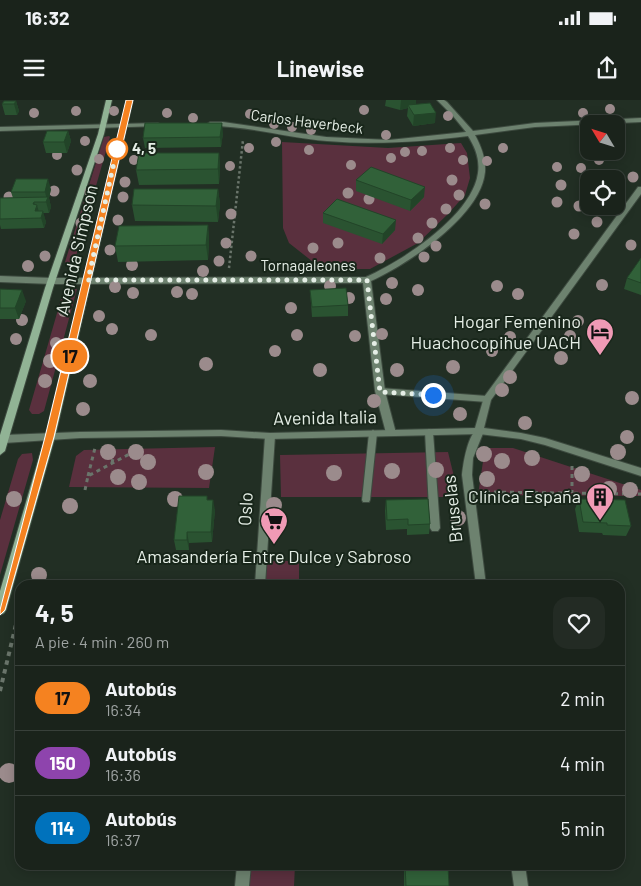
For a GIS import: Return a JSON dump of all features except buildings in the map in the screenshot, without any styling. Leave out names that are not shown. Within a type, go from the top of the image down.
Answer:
[{"type":"main road","name":"Avenida Simpson","points":[[0,451],[2,439],[109,100]]},
{"type":"main road","name":"Avenida Simpson","points":[[0,610],[50,437],[130,100]]},
{"type":"street","name":"Tornagaleones","points":[[0,279],[367,280],[413,256],[432,240],[469,204],[480,183],[482,164],[478,146],[456,114],[440,100]]},
{"type":"street","name":"Carlos Haverbeck","points":[[203,124],[223,124],[326,139],[368,142],[410,141],[567,123],[641,120]]},
{"type":"street","points":[[0,128],[163,125]]},
{"type":"street","points":[[486,399],[641,189]]},
{"type":"street","points":[[367,280],[380,392],[391,433]]},
{"type":"street","name":"Bruselas","points":[[480,580],[468,492],[468,458],[479,431],[486,399]]},
{"type":"street","name":"Avenida Italia","points":[[2,439],[80,434],[211,433],[270,436],[479,431],[521,436],[545,442],[641,472]]},
{"type":"street","name":"Oslo","points":[[260,580],[270,436]]},
{"type":"street","points":[[242,886],[244,870]]},
{"type":"street","points":[[519,870],[521,886]]},
{"type":"lane","points":[[380,392],[486,399]]},
{"type":"lane","points":[[429,432],[435,528]]},
{"type":"lane","points":[[366,500],[374,433]]},
{"type":"path","points":[[228,281],[244,127]]},
{"type":"path","points":[[85,490],[96,444]]},
{"type":"path","points":[[112,463],[116,445]]},
{"type":"path","points":[[88,476],[141,448]]},
{"type":"path","points":[[572,464],[572,493]]},
{"type":"path","points":[[468,492],[641,494]]},
{"type":"path","points":[[0,691],[15,625]]},
{"type":"shaded area","points":[[109,136],[74,263],[67,264],[65,262],[104,137]]},
{"type":"shaded area","points":[[282,142],[388,148],[461,143],[467,153],[470,178],[465,195],[418,243],[370,269],[322,269],[289,243],[283,228]]},
{"type":"shaded area","points":[[68,287],[77,289],[44,411],[39,414],[32,414],[29,410],[64,289]]},
{"type":"shaded area","points":[[215,447],[209,488],[69,487],[76,456],[84,450]]},
{"type":"shaded area","points":[[485,448],[513,448],[641,490],[641,496],[478,495]]},
{"type":"shaded area","points":[[448,452],[459,497],[281,497],[280,455]]},
{"type":"shaded area","points":[[32,453],[33,460],[0,575],[0,520],[18,459],[22,454]]},
{"type":"shaded area","points":[[266,561],[299,561],[299,580],[264,580]]},
{"type":"shaded area","points":[[247,870],[295,870],[294,886],[246,886]]},
{"type":"bus line","name":"17","points":[[0,610],[50,437],[88,280],[120,134],[130,100]]},
{"type":"place","name":"4, 5","points":[[117,149]]},
{"type":"place","name":"Hogar Femenino Huachocopihue UACH","points":[[600,356]]},
{"type":"place","name":"Clínica España","points":[[600,521]]},
{"type":"place","name":"Amasandería Entre Dulce y Sabroso","points":[[274,545]]},
{"type":"route","points":[[117,149],[88,280],[367,280],[380,392],[433,395]]}]
